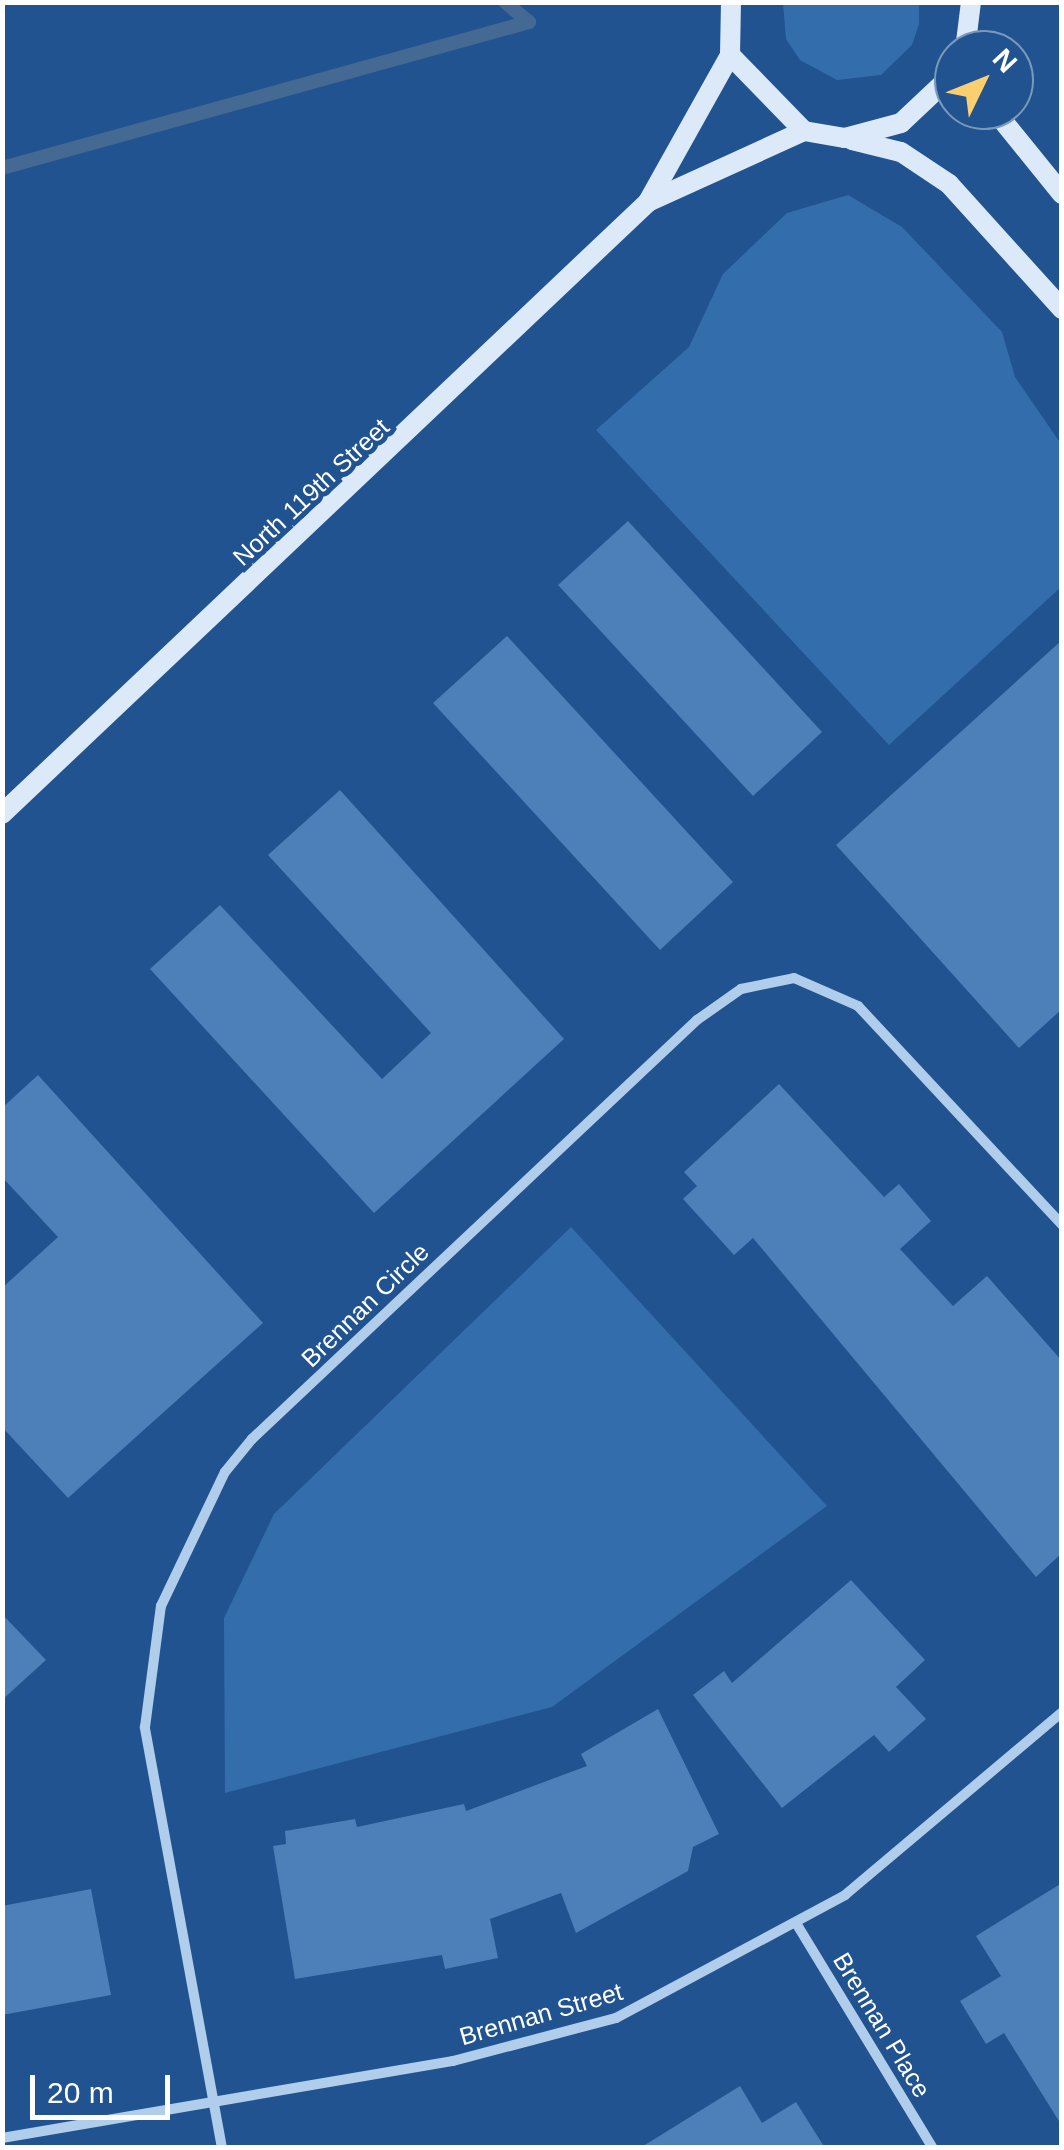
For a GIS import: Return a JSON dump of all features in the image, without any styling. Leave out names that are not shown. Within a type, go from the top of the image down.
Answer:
[{"type":"street","points":[[731,2],[730,55],[804,132],[901,152],[949,184],[1062,309]]},
{"type":"street","points":[[969,30],[971,2]]},
{"type":"street","name":"North 119th Street","points":[[2,814],[648,202],[730,55]]},
{"type":"street","points":[[845,138],[920,112],[934,96]]},
{"type":"street","points":[[1010,130],[1062,194]]},
{"type":"street","name":"North 119th Street","points":[[648,202],[804,132]]},
{"type":"street","name":"Brennan Circle","points":[[222,2148],[145,1727],[161,1606],[226,1472],[252,1439],[696,1020],[741,989],[794,978],[858,1006],[1062,1226]]},
{"type":"street","name":"Brennan Street","points":[[2,2138],[548,2038],[616,2018],[796,1923],[928,1830],[1062,1712]]},
{"type":"street","name":"Brennan Place","points":[[796,1923],[933,2148]]},
{"type":"shaded area","points":[[783,3],[919,3],[919,24],[912,45],[881,75],[837,80],[800,60],[786,39]]},
{"type":"shaded area","points":[[848,195],[902,227],[1002,332],[1015,377],[1061,444],[1061,587],[889,745],[596,430],[689,347],[723,274],[787,213]]},
{"type":"shaded area","points":[[571,1227],[827,1506],[552,1707],[225,1793],[224,1618],[274,1514]]},
{"type":"building","points":[[628,521],[822,732],[753,796],[558,585]]},
{"type":"building","points":[[507,636],[733,882],[660,950],[433,703]]},
{"type":"building","points":[[1062,640],[1062,1009],[1019,1048],[836,845]]},
{"type":"building","points":[[340,790],[564,1039],[374,1213],[150,969],[220,905],[382,1079],[431,1033],[268,855]]},
{"type":"building","points":[[38,1075],[263,1323],[68,1498],[2,1427],[2,1288],[58,1237],[2,1177],[2,1108]]},
{"type":"building","points":[[779,1084],[884,1197],[899,1184],[931,1221],[900,1249],[953,1306],[987,1276],[1062,1361],[1062,1553],[1036,1577],[753,1238],[734,1255],[683,1199],[697,1186],[684,1172]]},
{"type":"building","points":[[851,1580],[925,1660],[896,1687],[926,1719],[889,1752],[874,1735],[782,1808],[693,1695],[724,1671],[732,1683]]},
{"type":"building","points":[[2,1614],[46,1660],[2,1700]]},
{"type":"building","points":[[658,1709],[719,1834],[693,1847],[688,1871],[576,1933],[561,1893],[490,1919],[498,1958],[445,1969],[442,1955],[295,1979],[273,1846],[286,1844],[285,1831],[355,1819],[357,1827],[464,1804],[466,1811],[587,1766],[581,1754]]},
{"type":"building","points":[[1062,1883],[1062,2126],[1004,2033],[986,2044],[960,2001],[1001,1976],[976,1936]]},
{"type":"building","points":[[91,1889],[111,1995],[2,2015],[2,1906]]},
{"type":"building","points":[[740,2086],[762,2123],[796,2102],[825,2148],[640,2148]]},
{"type":"waterway","points":[[505,2],[529,22]]},
{"type":"waterway","points":[[2,168],[529,22]]}]
